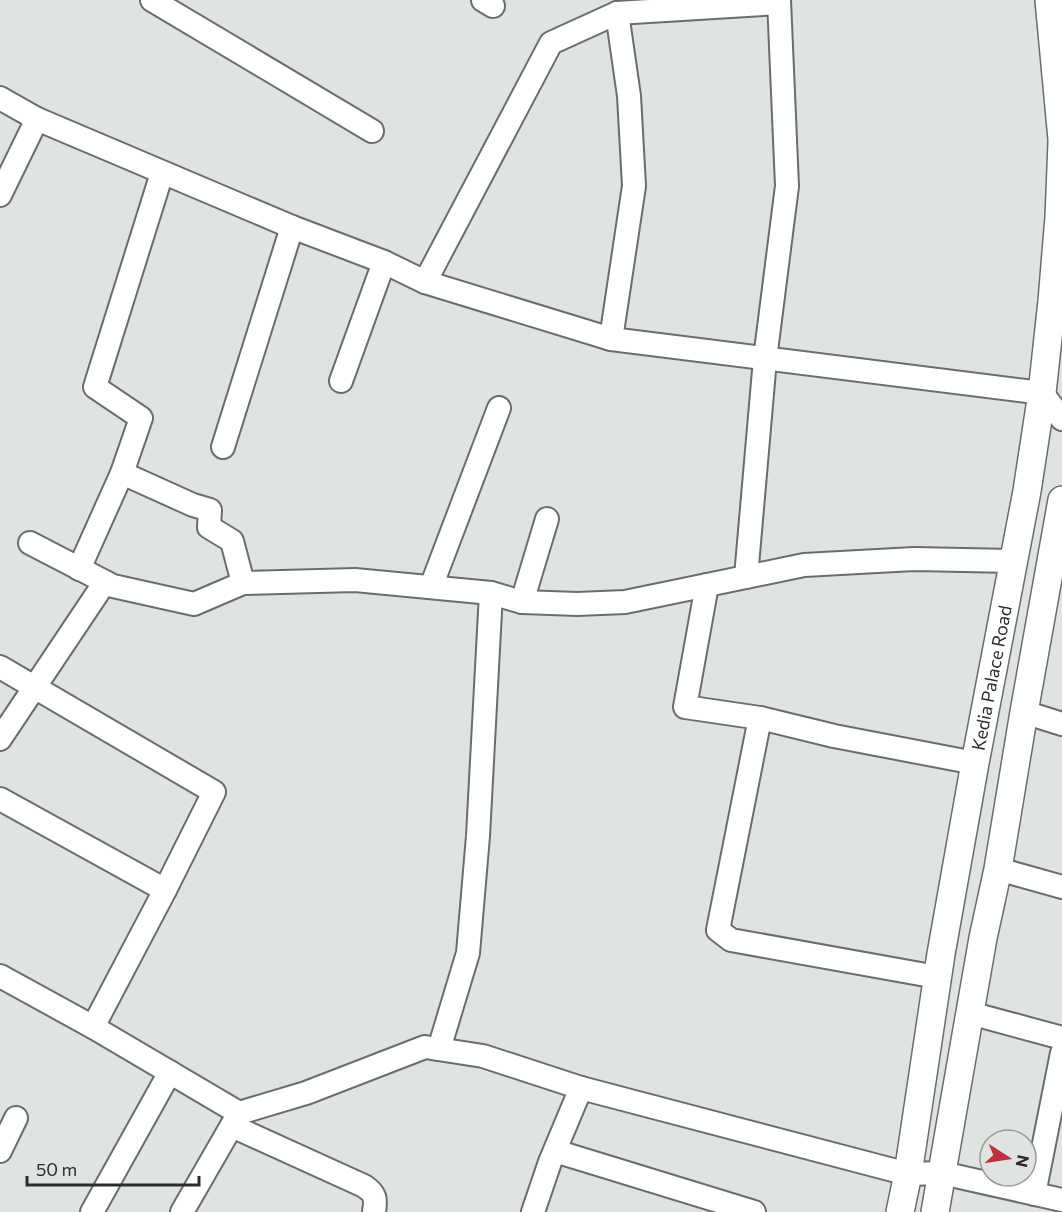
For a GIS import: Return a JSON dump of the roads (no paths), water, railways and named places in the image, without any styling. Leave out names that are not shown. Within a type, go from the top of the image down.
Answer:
[{"type":"street","points":[[152,0],[372,131]]},
{"type":"street","points":[[1049,0],[1062,139]]},
{"type":"street","points":[[425,282],[551,43],[617,13],[779,2],[787,186],[765,359],[746,577]]},
{"type":"street","points":[[611,339],[634,186],[629,96],[617,13]]},
{"type":"street","points":[[0,98],[37,119],[292,227],[384,262],[425,282],[611,339],[1042,393],[1062,419]]},
{"type":"street","points":[[0,195],[37,119]]},
{"type":"street","name":"Kedia Palace Road","points":[[900,1212],[908,1174],[937,977],[1027,491],[1042,393],[1059,217],[1062,143]]},
{"type":"street","points":[[79,568],[122,473],[141,418],[95,387],[162,173]]},
{"type":"street","points":[[223,447],[292,227]]},
{"type":"street","points":[[341,381],[384,262]]},
{"type":"street","points":[[431,587],[499,408]]},
{"type":"street","points":[[122,473],[193,505],[210,510],[209,527],[232,541],[243,584]]},
{"type":"street","points":[[935,1212],[983,938],[999,869],[1024,712],[1057,554],[1062,500]]},
{"type":"street","points":[[522,602],[547,519]]},
{"type":"street","points":[[30,543],[113,586],[194,604],[243,584],[355,580],[491,593],[522,602],[577,604],[625,602],[804,565],[914,559],[1013,561]]},
{"type":"street","points":[[0,739],[105,582]]},
{"type":"street","points":[[707,585],[685,707],[760,718],[834,736],[975,764]]},
{"type":"street","points":[[439,1049],[468,953],[478,836],[491,593]]},
{"type":"street","points":[[0,667],[214,792],[93,1027]]},
{"type":"street","points":[[1024,712],[1062,724]]},
{"type":"street","points":[[760,718],[718,930],[731,940],[937,977]]},
{"type":"street","points":[[0,799],[165,890]]},
{"type":"street","points":[[999,869],[1062,887]]},
{"type":"street","points":[[0,976],[170,1072],[236,1119],[364,1186],[372,1192],[376,1201],[374,1212]]},
{"type":"street","points":[[970,1013],[1062,1038]]},
{"type":"street","points":[[182,1212],[236,1119],[425,1047],[483,1056],[581,1088],[908,1174],[942,1173],[1047,1200],[1062,1053]]},
{"type":"street","points":[[92,1212],[170,1072]]},
{"type":"street","points":[[533,1212],[581,1088]]},
{"type":"street","points":[[0,1150],[16,1118]]},
{"type":"street","points":[[555,1151],[754,1212]]}]
